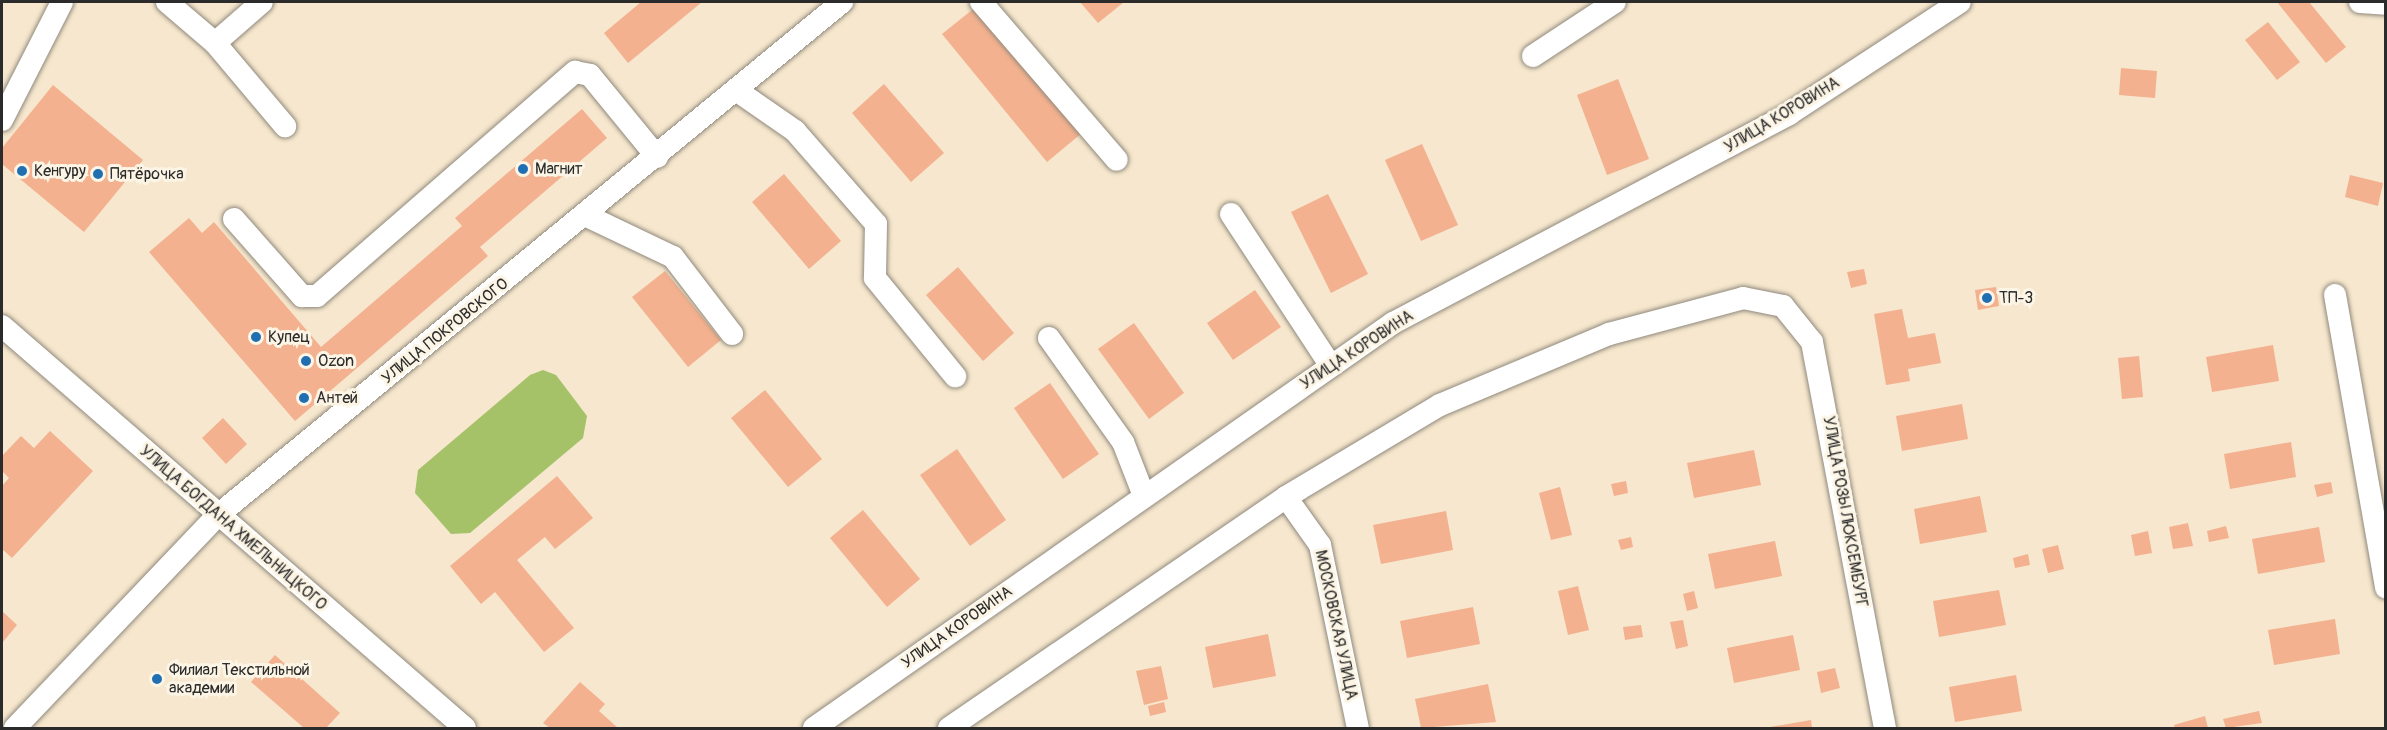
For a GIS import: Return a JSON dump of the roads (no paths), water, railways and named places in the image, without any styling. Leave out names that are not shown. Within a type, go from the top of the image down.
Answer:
[{"type":"street","points":[[2,120],[62,2]]},
{"type":"street","points":[[167,2],[215,43],[285,126]]},
{"type":"street","points":[[215,43],[262,2]]},
{"type":"street","name":"УЛИЦА ПОКРОВСКОГО","points":[[15,729],[218,515],[586,216],[842,2]]},
{"type":"street","points":[[981,2],[1117,160]]},
{"type":"street","points":[[1533,56],[1615,2]]},
{"type":"street","name":"УЛИЦА КОРОВИНА","points":[[814,729],[1393,323],[1789,114],[1960,2]]},
{"type":"street","points":[[2360,2],[2385,4]]},
{"type":"street","points":[[234,219],[302,296],[317,296],[575,72],[590,75],[657,157]]},
{"type":"street","points":[[736,90],[795,131],[876,224],[875,278],[955,376]]},
{"type":"street","points":[[1231,214],[1331,366]]},
{"type":"street","points":[[586,216],[674,257],[732,334]]},
{"type":"street","points":[[2335,294],[2385,588]]},
{"type":"street","name":"УЛИЦА РОЗЫ ЛЮКСЕМБУРГ","points":[[1286,496],[1440,405],[1559,353],[1743,298],[1783,306],[1812,342],[1885,729]]},
{"type":"street","name":"УЛИЦА БОГДАНА ХМЕЛЬНИЦКОГО","points":[[2,326],[465,729]]},
{"type":"street","points":[[1049,338],[1123,442],[1144,496]]},
{"type":"street","points":[[949,729],[1286,496]]},
{"type":"street","name":"МОСКОВСКАЯ УЛИЦА","points":[[1286,496],[1320,544],[1358,729]]},
{"type":"place","name":"Магнит","points":[[523,169]]},
{"type":"place","name":"Кенгуру","points":[[22,171]]},
{"type":"place","name":"Пятёрочка","points":[[98,174]]},
{"type":"place","name":"ТП-3","points":[[1987,298]]},
{"type":"place","name":"Купец","points":[[256,337]]},
{"type":"place","name":"Ozon","points":[[306,361]]},
{"type":"place","name":"Антей","points":[[304,398]]},
{"type":"place","name":"Филиал Текстильной академии","points":[[157,679]]}]
